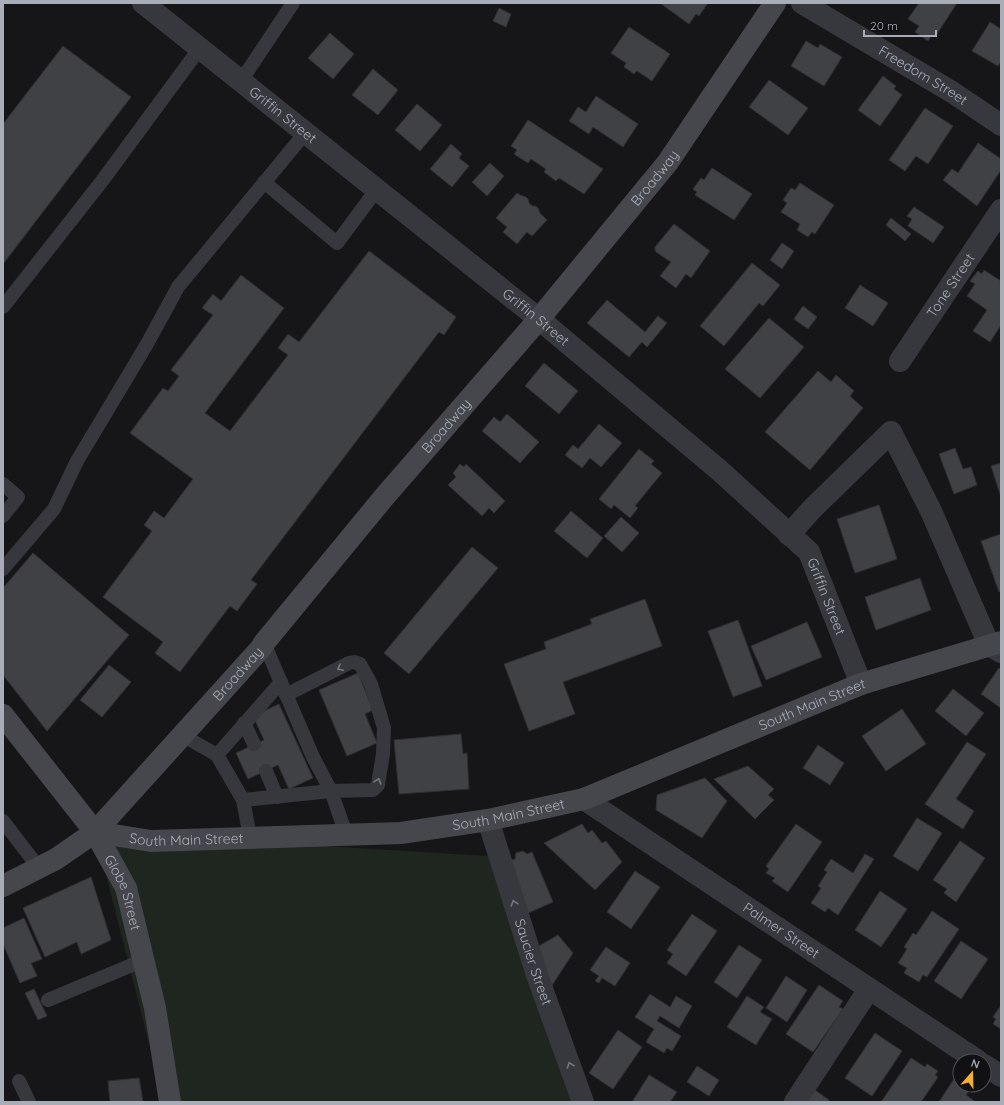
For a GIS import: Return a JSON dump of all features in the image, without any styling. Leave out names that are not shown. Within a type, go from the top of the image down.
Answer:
[{"type":"main road","name":"Broadway","points":[[95,832],[261,648],[385,496],[539,319],[668,162],[775,3]]},
{"type":"main road","name":"South Main Street","points":[[95,832],[151,841],[250,838],[401,832],[488,820],[584,799],[861,684],[997,646]]},
{"type":"main road","name":"Globe Street","points":[[4,719],[95,832],[126,888],[155,1008],[170,1102]]},
{"type":"main road","points":[[3,886],[56,859],[95,832]]},
{"type":"street","name":"Griffin Street","points":[[143,3],[539,319],[719,470],[809,552],[861,684]]},
{"type":"street","name":"Freedom Street","points":[[802,3],[952,92],[1001,125]]},
{"type":"street","name":"Tone Street","points":[[900,360],[1001,210]]},
{"type":"street","points":[[789,535],[811,510],[891,432],[997,646]]},
{"type":"street","name":"Palmer Street","points":[[584,799],[966,1053]]},
{"type":"street","name":"Saucier Street","points":[[488,820],[537,975],[583,1102]]},
{"type":"street","points":[[795,1102],[869,989]]},
{"type":"street","points":[[992,1070],[1001,1076]]},
{"type":"lane","points":[[241,81],[293,3]]},
{"type":"lane","points":[[3,307],[102,181],[200,48]]},
{"type":"lane","points":[[5,561],[54,509],[77,461],[147,344],[178,287],[306,132]]},
{"type":"lane","points":[[264,182],[337,243],[377,189]]},
{"type":"lane","points":[[3,484],[18,497],[3,516]]},
{"type":"lane","points":[[264,643],[286,695],[300,738],[331,791],[346,834]]},
{"type":"lane","points":[[243,800],[331,791],[373,790],[378,785],[383,754],[384,728],[371,684],[360,664],[354,662],[349,663],[286,695]]},
{"type":"lane","points":[[217,755],[281,682]]},
{"type":"lane","points":[[244,723],[254,744]]},
{"type":"lane","points":[[182,735],[217,755],[243,800],[250,838]]},
{"type":"lane","points":[[266,771],[277,797]]},
{"type":"lane","points":[[3,821],[39,868]]},
{"type":"lane","points":[[48,1000],[144,960]]},
{"type":"lane","points":[[19,1081],[29,1102]]},
{"type":"shaded area","points":[[95,832],[489,856],[583,1102],[164,1102]]},
{"type":"building","points":[[660,3],[708,3],[699,16],[696,14],[689,24]]},
{"type":"building","points":[[919,3],[957,3],[935,37],[932,35],[928,41],[915,32],[919,26],[908,19]]},
{"type":"building","points":[[499,8],[511,14],[506,27],[493,21]]},
{"type":"building","points":[[990,22],[1001,29],[1001,61],[998,66],[972,51]]},
{"type":"building","points":[[629,27],[670,54],[652,81],[637,71],[634,74],[624,67],[626,63],[611,53]]},
{"type":"building","points":[[330,33],[354,54],[333,79],[308,58]]},
{"type":"building","points":[[806,41],[818,48],[820,44],[842,57],[824,86],[791,66]]},
{"type":"building","points":[[63,46],[131,97],[3,264],[3,124]]},
{"type":"building","points":[[373,69],[398,90],[378,115],[352,95]]},
{"type":"building","points":[[883,76],[896,86],[894,89],[902,95],[880,126],[858,110]]},
{"type":"building","points":[[769,80],[808,108],[788,135],[749,107]]},
{"type":"building","points":[[596,96],[638,124],[623,147],[593,127],[589,134],[569,121],[578,107],[586,112]]},
{"type":"building","points":[[417,104],[442,125],[420,151],[395,130]]},
{"type":"building","points":[[925,108],[953,126],[928,164],[916,156],[905,171],[889,160]]},
{"type":"building","points":[[528,120],[603,169],[584,194],[559,178],[556,181],[544,172],[546,169],[531,159],[528,163],[514,154],[517,150],[511,146]]},
{"type":"building","points":[[978,143],[1001,159],[1001,170],[977,206],[943,180],[952,169],[958,173]]},
{"type":"building","points":[[451,144],[462,154],[459,158],[469,166],[452,187],[430,169]]},
{"type":"building","points":[[490,163],[504,176],[487,196],[472,182]]},
{"type":"building","points":[[712,168],[752,194],[734,220],[695,195],[697,192],[693,189],[701,178],[704,180]]},
{"type":"building","points":[[800,183],[834,205],[815,234],[812,232],[808,237],[797,230],[800,224],[781,212],[787,203],[783,200],[791,188],[795,190]]},
{"type":"building","points":[[517,193],[526,197],[529,203],[538,208],[540,213],[547,220],[532,236],[527,232],[517,244],[503,232],[507,227],[496,218]]},
{"type":"building","points":[[914,207],[944,227],[933,243],[908,226],[912,219],[907,216]]},
{"type":"building","points":[[891,218],[911,234],[905,241],[886,225]]},
{"type":"building","points":[[674,224],[710,251],[691,278],[686,274],[676,288],[660,276],[671,262],[655,250],[655,247]]},
{"type":"building","points":[[782,243],[794,251],[782,269],[770,260]]},
{"type":"building","points":[[369,251],[456,317],[444,335],[439,332],[251,580],[257,584],[237,611],[230,606],[180,672],[155,653],[163,642],[103,597],[152,531],[144,525],[154,511],[164,518],[193,479],[130,433],[163,388],[168,391],[179,376],[171,370],[213,315],[202,308],[213,294],[221,301],[241,275],[284,308],[205,413],[230,431],[288,355],[278,348],[288,334],[299,342]]},
{"type":"building","points":[[752,263],[780,285],[763,306],[759,303],[724,346],[700,326]]},
{"type":"building","points":[[984,270],[1001,281],[1001,325],[990,342],[973,331],[987,310],[967,296],[975,284],[970,281],[978,271],[982,274]]},
{"type":"building","points":[[860,285],[888,303],[873,326],[845,308]]},
{"type":"building","points":[[607,300],[645,332],[658,316],[667,323],[647,347],[642,342],[629,357],[587,323]]},
{"type":"building","points":[[803,306],[817,317],[808,329],[794,319]]},
{"type":"building","points":[[769,318],[804,347],[760,398],[725,369]]},
{"type":"building","points":[[544,363],[578,391],[559,414],[525,386]]},
{"type":"building","points":[[818,371],[831,382],[836,375],[854,391],[850,396],[863,408],[810,470],[765,432]]},
{"type":"building","points":[[507,414],[539,442],[520,463],[482,431],[494,417],[500,422]]},
{"type":"building","points":[[599,424],[622,443],[601,467],[590,458],[582,468],[565,455],[573,445],[578,449]]},
{"type":"building","points":[[955,448],[963,469],[971,467],[977,485],[954,494],[939,454]]},
{"type":"building","points":[[639,449],[654,461],[651,464],[662,473],[635,506],[638,508],[630,518],[614,505],[611,509],[599,499]]},
{"type":"building","points":[[1001,463],[1001,497],[991,466]]},
{"type":"building","points":[[460,464],[464,467],[466,464],[505,501],[494,513],[489,508],[482,516],[448,485],[456,477],[453,473]]},
{"type":"building","points":[[879,505],[897,559],[855,573],[837,519]]},
{"type":"building","points":[[571,511],[603,538],[587,558],[554,531]]},
{"type":"building","points":[[621,517],[639,533],[622,552],[604,536]]},
{"type":"building","points":[[1001,534],[1001,591],[999,592],[981,541]]},
{"type":"building","points":[[472,547],[498,568],[409,674],[384,653]]},
{"type":"building","points":[[33,553],[129,635],[47,731],[3,675],[3,588]]},
{"type":"building","points":[[920,578],[931,610],[876,630],[865,597]]},
{"type":"building","points":[[645,599],[662,646],[563,682],[575,714],[529,731],[504,664],[546,649],[544,642],[592,624],[590,619]]},
{"type":"building","points":[[738,620],[762,686],[733,697],[708,631]]},
{"type":"building","points":[[807,622],[822,657],[766,680],[751,646]]},
{"type":"building","points":[[109,665],[131,682],[102,717],[80,700]]},
{"type":"building","points":[[999,668],[1001,670],[1001,708],[981,694]]},
{"type":"building","points":[[358,673],[373,710],[365,714],[377,743],[347,756],[319,690]]},
{"type":"building","points":[[953,689],[984,713],[966,736],[935,711]]},
{"type":"building","points":[[279,704],[313,778],[289,789],[278,765],[248,779],[236,753],[264,740],[253,716]]},
{"type":"building","points":[[902,709],[926,744],[886,771],[862,736]]},
{"type":"building","points":[[461,734],[463,754],[467,753],[469,789],[399,794],[394,740]]},
{"type":"building","points":[[967,742],[986,754],[956,799],[974,811],[963,829],[925,804]]},
{"type":"building","points":[[818,745],[844,763],[830,785],[803,768]]},
{"type":"building","points":[[748,766],[774,789],[768,795],[774,800],[755,819],[714,779]]},
{"type":"building","points":[[705,778],[727,801],[702,838],[656,810],[657,795]]},
{"type":"building","points":[[917,818],[942,833],[918,871],[893,856]]},
{"type":"building","points":[[582,824],[588,833],[592,830],[602,843],[606,841],[622,862],[595,890],[544,843]]},
{"type":"building","points":[[796,824],[822,842],[788,892],[772,881],[775,878],[766,873],[769,869],[766,866]]},
{"type":"building","points":[[960,841],[985,858],[956,902],[944,893],[947,889],[933,880]]},
{"type":"building","points":[[523,851],[527,854],[532,852],[553,902],[524,915],[504,863],[515,859],[516,853]]},
{"type":"building","points":[[865,854],[874,859],[838,915],[828,908],[825,912],[811,903],[821,888],[818,886],[827,872],[824,870],[831,859],[853,873]]},
{"type":"building","points":[[635,871],[660,887],[631,929],[607,912]]},
{"type":"building","points":[[91,877],[111,940],[81,954],[77,942],[45,957],[23,908]]},
{"type":"building","points":[[880,891],[907,909],[881,947],[855,930]]},
{"type":"building","points":[[932,911],[959,929],[927,977],[923,975],[919,982],[904,973],[907,968],[898,963],[907,949],[904,947],[913,933],[916,935]]},
{"type":"building","points":[[692,914],[717,931],[686,976],[667,963],[673,954],[667,950]]},
{"type":"building","points":[[24,918],[42,959],[31,963],[37,976],[20,983],[3,944],[3,928]]},
{"type":"building","points":[[558,935],[573,953],[551,987],[537,947]]},
{"type":"building","points":[[961,941],[988,959],[961,999],[934,981]]},
{"type":"building","points":[[739,945],[762,960],[737,998],[714,982]]},
{"type":"building","points":[[606,947],[630,963],[615,986],[602,978],[599,983],[595,981],[599,976],[590,970]]},
{"type":"building","points":[[786,976],[807,990],[787,1022],[766,1008]]},
{"type":"building","points":[[819,985],[843,1001],[839,1007],[843,1009],[813,1052],[786,1034]]},
{"type":"building","points":[[34,989],[47,1016],[38,1020],[25,993]]},
{"type":"building","points":[[650,994],[670,1007],[676,996],[692,1006],[679,1028],[660,1016],[657,1021],[681,1036],[672,1051],[667,1048],[664,1053],[646,1042],[654,1029],[635,1017]]},
{"type":"building","points":[[747,996],[764,1007],[760,1012],[772,1019],[756,1045],[727,1027]]},
{"type":"building","points":[[1001,1005],[1001,1029],[993,1024],[996,1019],[993,1017]]},
{"type":"building","points":[[618,1030],[642,1047],[613,1089],[589,1073]]},
{"type":"building","points":[[875,1033],[902,1051],[872,1096],[845,1078]]},
{"type":"building","points":[[911,1058],[925,1067],[927,1064],[938,1071],[935,1075],[938,1077],[921,1102],[881,1102]]},
{"type":"building","points":[[697,1066],[719,1080],[709,1096],[687,1082]]},
{"type":"building","points":[[649,1075],[677,1092],[670,1102],[632,1102]]},
{"type":"building","points":[[139,1078],[143,1102],[110,1102],[108,1081]]},
{"type":"building","points":[[952,1082],[952,1093],[967,1093],[966,1095],[976,1102],[939,1102]]},
{"type":"building","points":[[812,1088],[829,1100],[828,1102],[802,1102]]}]
